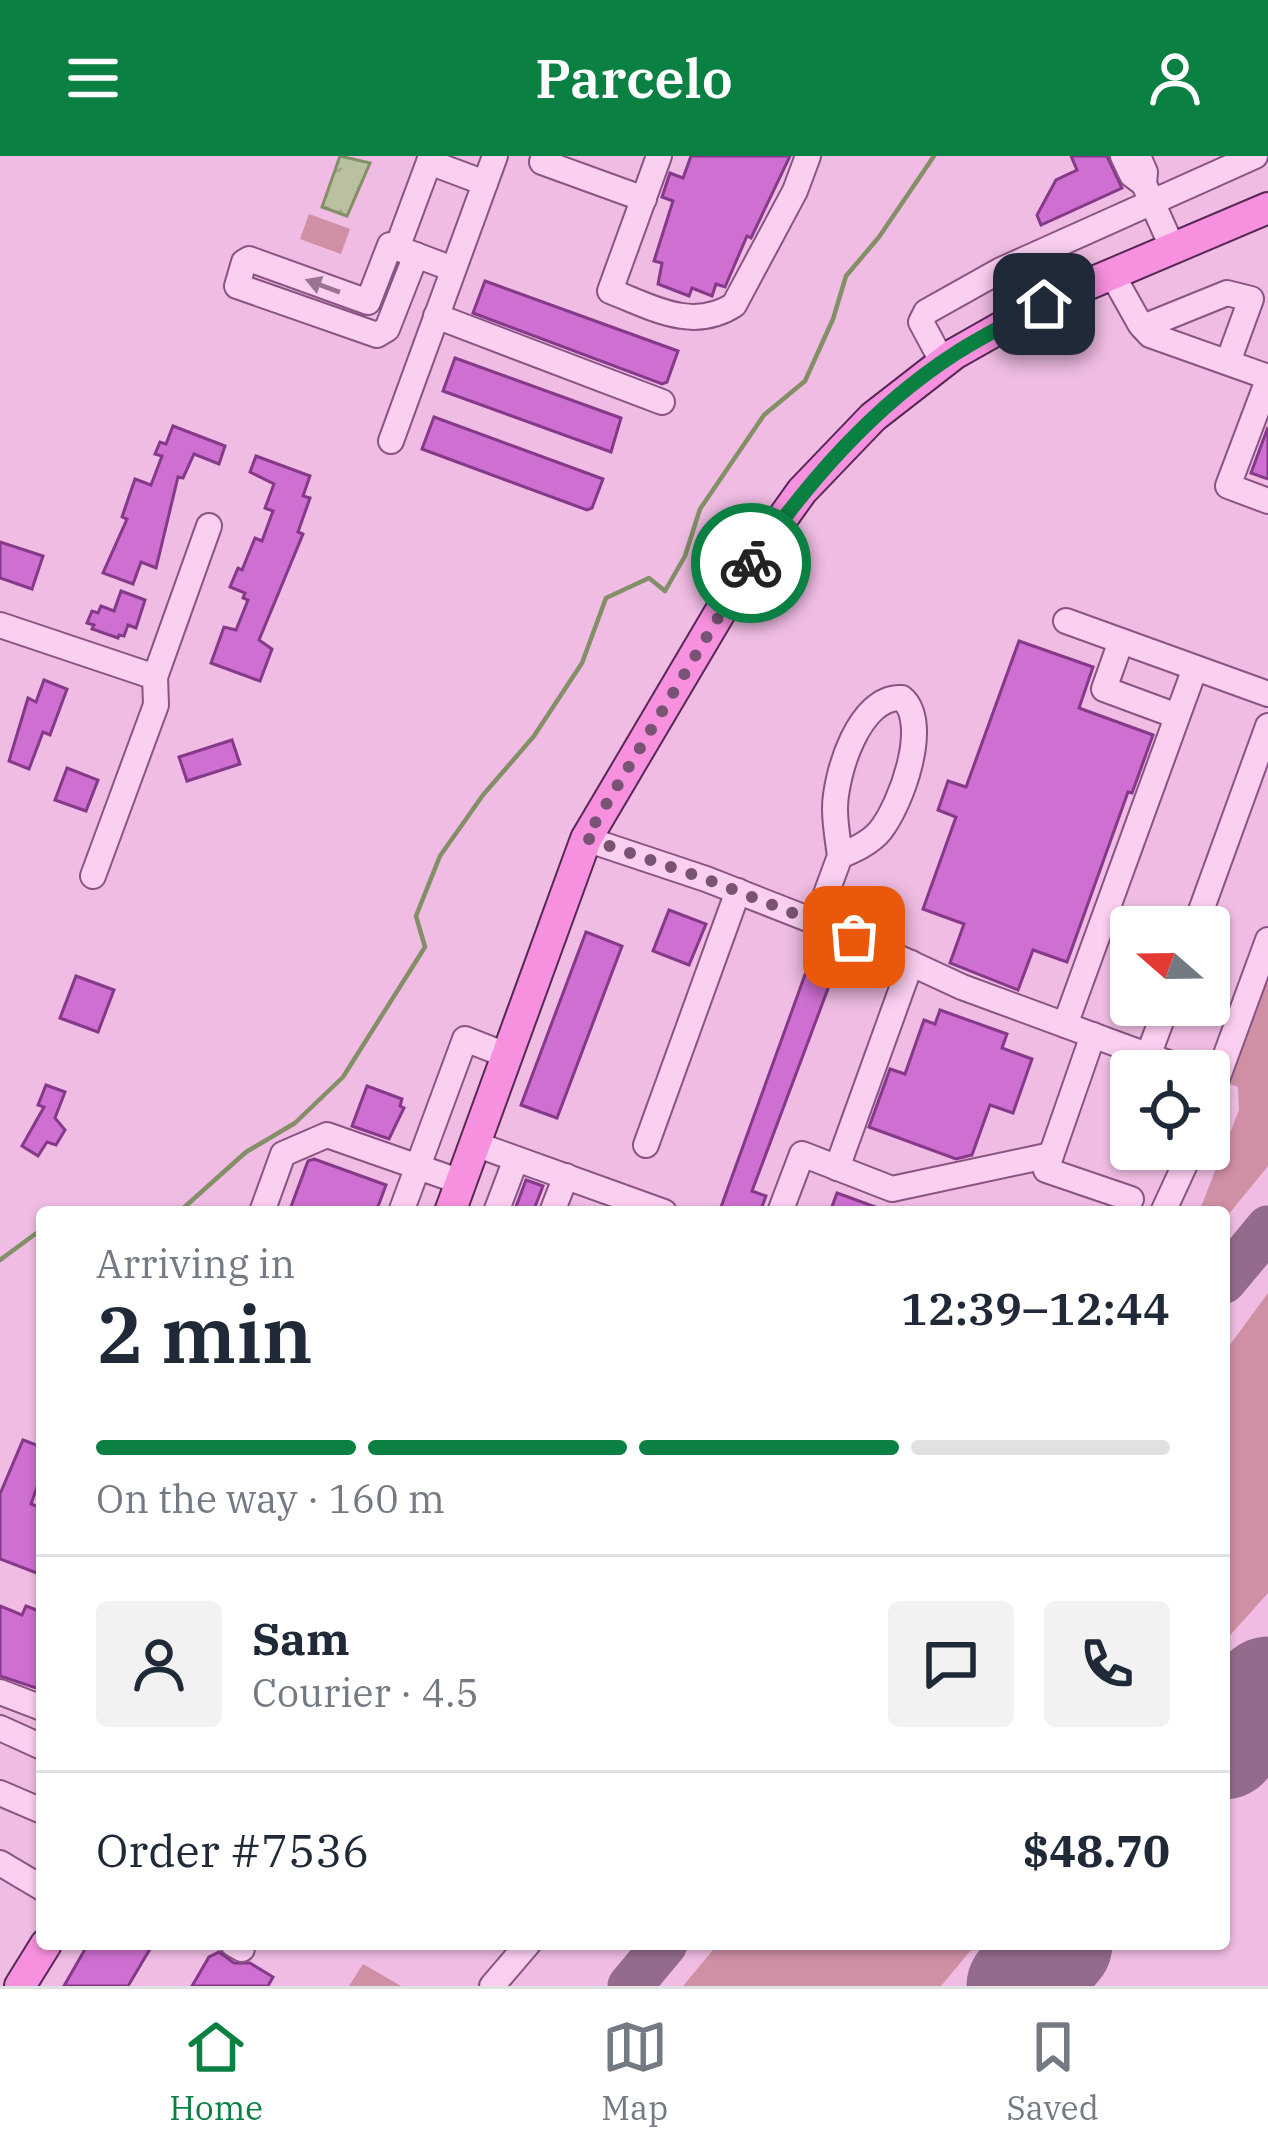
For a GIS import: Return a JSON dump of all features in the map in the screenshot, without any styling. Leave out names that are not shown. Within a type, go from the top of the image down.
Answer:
[{"type":"main road","points":[[452,1206],[586,838],[742,575],[802,491],[873,417],[943,363],[1044,304],[1268,208]]},
{"type":"main road","points":[[20,1986],[42,1950]]},
{"type":"street","points":[[391,441],[495,156]]},
{"type":"street","points":[[544,156],[542,162],[644,199]]},
{"type":"street","points":[[659,156],[610,291],[691,320],[718,315],[734,305],[808,156]]},
{"type":"street","points":[[1123,156],[1148,193]]},
{"type":"street","points":[[1138,156],[1148,193],[1173,249]]},
{"type":"street","points":[[943,363],[920,322],[926,312],[1148,193],[1256,156]]},
{"type":"street","points":[[368,302],[249,260],[236,286],[377,335],[387,329],[429,159],[485,183]]},
{"type":"street","points":[[358,329],[390,245],[453,269]]},
{"type":"street","points":[[1112,274],[1150,334],[1268,378],[1228,486],[1268,501]]},
{"type":"street","points":[[1143,327],[1227,292],[1251,299],[1228,362]]},
{"type":"street","points":[[436,316],[662,402]]},
{"type":"street","points":[[93,876],[156,705],[154,677],[209,526]]},
{"type":"street","points":[[1066,621],[1268,694]]},
{"type":"street","points":[[0,625],[154,677]]},
{"type":"street","points":[[1121,641],[1104,689],[1177,716]]},
{"type":"street","points":[[1065,1025],[1195,668]]},
{"type":"street","points":[[815,921],[840,856],[835,812],[841,767],[868,715],[884,701],[902,698],[909,704],[916,732],[891,812],[872,839],[840,856]]},
{"type":"street","points":[[1203,906],[1268,726]]},
{"type":"street","points":[[586,838],[815,921],[910,964],[1132,1050]]},
{"type":"street","points":[[646,1144],[738,892]]},
{"type":"street","points":[[1226,1050],[1268,940]]},
{"type":"street","points":[[837,1168],[910,964]]},
{"type":"street","points":[[1093,1036],[1046,1170],[1131,1199]]},
{"type":"street","points":[[403,1206],[465,1040],[506,1054]]},
{"type":"street","points":[[264,1206],[283,1154],[328,1135],[461,1182]]},
{"type":"street","points":[[475,1144],[566,1176],[629,1206]]},
{"type":"street","points":[[782,1206],[802,1154],[892,1190],[1052,1155]]},
{"type":"street","points":[[498,1206],[516,1159]]},
{"type":"street","points":[[1166,1206],[1182,1170]]},
{"type":"street","points":[[554,1206],[566,1176]]},
{"type":"street","points":[[0,1692],[36,1706]]},
{"type":"street","points":[[0,1728],[36,1744]]},
{"type":"street","points":[[0,1793],[36,1808]]},
{"type":"street","points":[[0,1862],[36,1884]]},
{"type":"street","points":[[492,1986],[523,1950]]},
{"type":"shaded area","points":[[309,214],[350,229],[341,254],[300,239]]},
{"type":"shaded area","points":[[1268,961],[1268,1166],[1230,1213],[1230,1206],[1201,1206],[1215,1170],[1230,1170],[1238,1087],[1230,1084],[1230,1063]]},
{"type":"shaded area","points":[[1268,1293],[1268,1593],[1230,1635],[1230,1345]]},
{"type":"shaded area","points":[[713,1950],[971,1950],[941,1986],[683,1986]]},
{"type":"shaded area","points":[[363,1964],[401,1986],[349,1986]]},
{"type":"water","points":[[340,156],[370,163],[347,216],[322,207]]},
{"type":"building","points":[[691,156],[790,156],[725,287],[716,284],[712,296],[692,288],[689,296],[658,284],[662,263],[654,261],[673,201],[662,197],[670,173],[683,178]]},
{"type":"building","points":[[1071,156],[1107,156],[1122,188],[1041,225],[1037,215],[1056,180],[1077,170]]},
{"type":"building","points":[[485,281],[678,351],[667,382],[473,313]]},
{"type":"building","points":[[455,358],[621,418],[611,452],[443,391]]},
{"type":"building","points":[[434,417],[603,479],[592,508],[422,449]]},
{"type":"building","points":[[173,426],[225,446],[219,464],[194,454],[183,478],[178,477],[156,568],[141,562],[133,584],[103,573],[127,519],[122,517],[135,479],[151,485],[162,456],[155,454],[160,442],[166,444]]},
{"type":"building","points":[[1268,427],[1268,479],[1251,473]]},
{"type":"building","points":[[256,456],[310,476],[303,496],[310,498],[298,532],[303,534],[259,640],[272,649],[260,681],[211,663],[224,627],[236,630],[248,600],[243,598],[245,593],[230,587],[255,538],[262,541],[273,511],[265,508],[274,484],[250,472]]},
{"type":"building","points":[[0,542],[43,556],[32,589],[0,578]]},
{"type":"building","points":[[121,591],[145,600],[136,628],[128,625],[118,638],[92,629],[94,625],[87,623],[92,611],[98,613],[101,606],[114,611]]},
{"type":"building","points":[[1019,641],[1093,667],[1079,708],[1153,735],[1067,962],[1033,950],[1018,990],[950,963],[964,924],[923,909],[956,817],[938,810],[948,781],[966,787]]},
{"type":"building","points":[[44,680],[67,689],[50,735],[43,732],[29,769],[9,761],[28,698],[36,702]]},
{"type":"building","points":[[232,740],[240,764],[187,781],[179,757]]},
{"type":"building","points":[[67,768],[98,780],[86,811],[55,800]]},
{"type":"building","points":[[669,910],[706,924],[689,965],[653,951]]},
{"type":"building","points":[[586,932],[622,946],[557,1118],[521,1105]]},
{"type":"building","points":[[810,961],[835,970],[752,1191],[766,1196],[762,1206],[721,1206]]},
{"type":"building","points":[[76,976],[114,990],[98,1032],[60,1018]]},
{"type":"building","points":[[940,1010],[1007,1034],[1002,1048],[1032,1059],[1013,1113],[990,1105],[972,1155],[956,1159],[869,1127],[890,1069],[905,1074],[924,1020],[935,1024]]},
{"type":"building","points":[[46,1085],[65,1092],[55,1118],[65,1130],[56,1145],[47,1142],[38,1156],[22,1146],[44,1107],[38,1105]]},
{"type":"building","points":[[367,1086],[402,1099],[404,1108],[389,1139],[352,1126]]},
{"type":"building","points":[[314,1159],[386,1185],[378,1206],[291,1206],[308,1161]]},
{"type":"building","points":[[526,1180],[543,1186],[535,1206],[516,1206]]},
{"type":"building","points":[[837,1193],[873,1206],[832,1206]]},
{"type":"building","points":[[23,1440],[36,1445],[36,1490],[31,1504],[36,1506],[36,1573],[0,1559],[0,1494]]},
{"type":"building","points":[[0,1606],[22,1615],[26,1606],[36,1610],[36,1688],[0,1676]]},
{"type":"building","points":[[85,1950],[149,1950],[128,1986],[64,1986]]},
{"type":"building","points":[[219,1952],[234,1963],[250,1963],[273,1977],[268,1986],[192,1986],[209,1957]]},
{"type":"waterway","points":[[186,1206],[246,1152],[295,1123],[343,1077],[425,947],[416,916],[440,856],[483,795],[534,736],[582,663],[606,598],[649,578],[665,591],[685,556],[700,509],[764,415],[805,381],[846,276],[934,156]]},
{"type":"waterway","points":[[0,1260],[36,1233]]},
{"type":"taxiway","points":[[1230,1274],[1268,1228]]},
{"type":"taxiway","points":[[1230,1704],[1268,1685]]},
{"type":"taxiway","points":[[630,1986],[660,1950]]},
{"type":"runway","points":[[1230,1737],[1268,1692]]},
{"type":"runway","points":[[1022,1986],[1052,1950]]},
{"type":"way so far","points":[[751,563],[586,838],[854,937]]},
{"type":"route","points":[[751,563],[802,491],[873,417],[954,354],[1044,304]]}]
